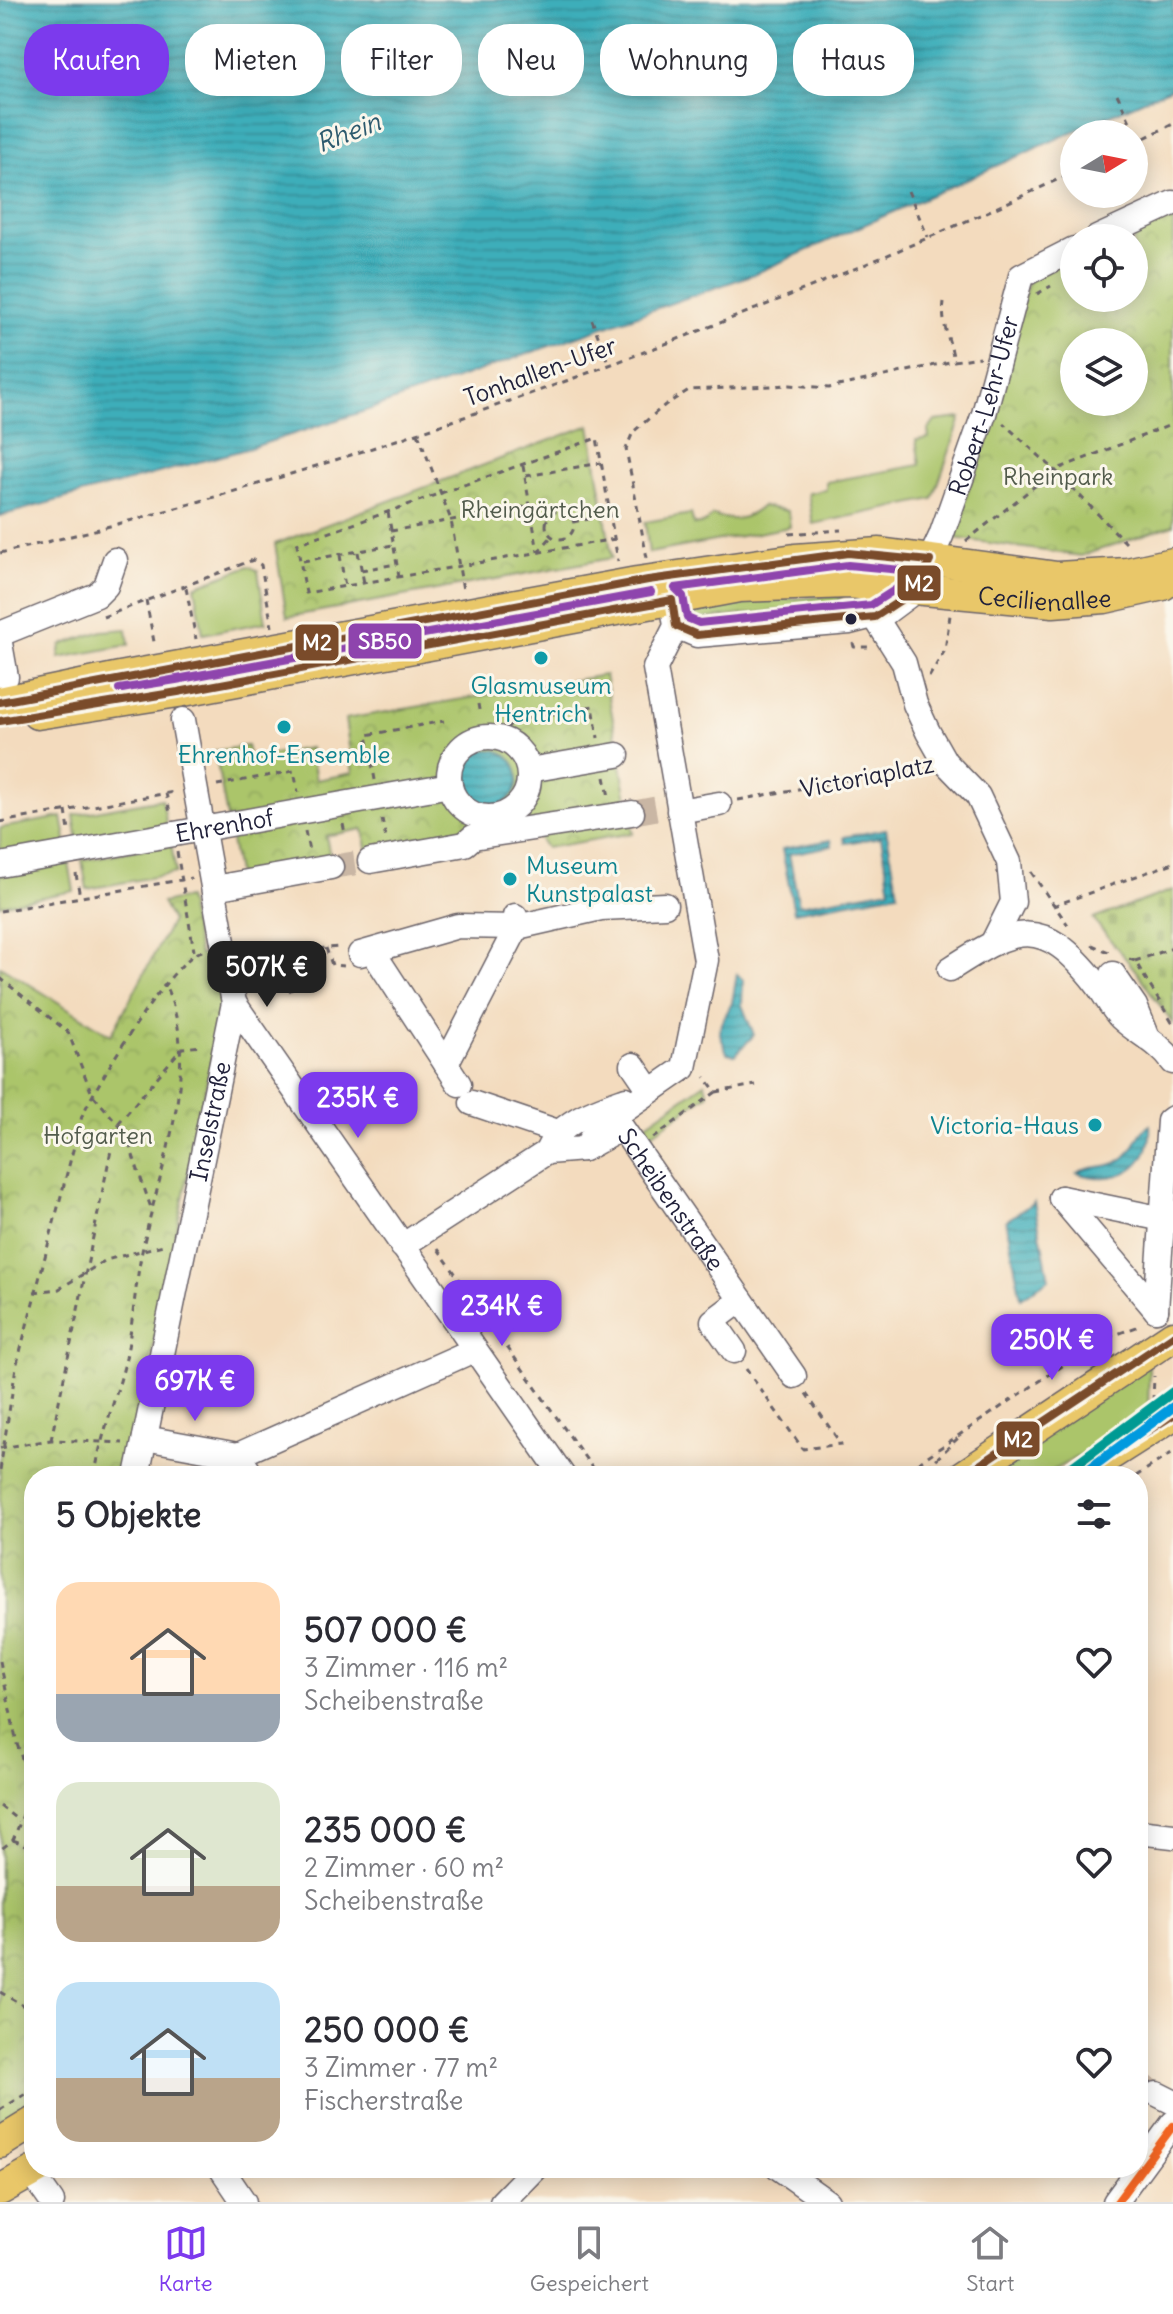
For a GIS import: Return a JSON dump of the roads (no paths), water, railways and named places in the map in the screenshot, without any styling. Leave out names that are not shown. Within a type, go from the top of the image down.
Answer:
[{"type":"main road","name":"Cecilienallee","points":[[1,661],[120,677],[736,567],[848,553],[1057,577],[1127,573],[1173,563]]},
{"type":"main road","name":"Cecilienallee","points":[[0,721],[674,613],[739,587],[799,582],[1053,602],[1105,598],[1173,582]]},
{"type":"main road","points":[[978,1466],[1173,1336]]},
{"type":"main road","points":[[1095,1466],[1161,1429]]},
{"type":"main road","points":[[0,2143],[24,2128]]},
{"type":"main road","points":[[0,2190],[24,2176]]},
{"type":"street","points":[[1127,224],[1173,203]]},
{"type":"street","name":"Robert-Lehr-Ufer","points":[[916,590],[930,561],[984,414],[1021,276],[1060,256]]},
{"type":"street","points":[[1,661],[97,595],[106,586],[115,560]]},
{"type":"street","points":[[684,897],[458,926],[355,954],[459,1084],[553,1142],[613,1121],[650,1090],[702,1079],[706,960],[684,897],[676,807],[655,668],[685,586],[736,567]]},
{"type":"street","points":[[674,613],[686,633],[713,635],[875,617],[916,590]]},
{"type":"street","name":"Victoriaplatz","points":[[875,617],[904,663],[915,704],[945,762],[978,796],[1009,862],[1013,902],[994,940]]},
{"type":"street","points":[[481,719],[514,746],[529,770],[529,783],[519,804],[500,829],[485,817],[462,807],[450,785],[453,759],[471,741],[481,719]]},
{"type":"street","name":"Inselstraße","points":[[139,1466],[234,1003],[183,720]]},
{"type":"street","points":[[529,770],[617,755]]},
{"type":"street","name":"Ehrenhof","points":[[0,865],[450,785]]},
{"type":"street","points":[[676,807],[719,804]]},
{"type":"street","points":[[379,859],[500,829],[632,813]]},
{"type":"street","points":[[213,881],[331,867]]},
{"type":"street","points":[[459,1084],[516,920]]},
{"type":"street","points":[[950,969],[994,940],[1028,934],[1064,946],[1121,1018],[1147,1035],[1173,1062]]},
{"type":"street","points":[[1113,974],[1135,1006],[1159,1062],[1173,1073]]},
{"type":"street","points":[[234,1003],[556,1466]]},
{"type":"street","points":[[633,1065],[650,1090]]},
{"type":"street","points":[[1168,1220],[1061,1198],[1156,1310],[1168,1220],[1171,1119]]},
{"type":"street","name":"Scheibenstraße","points":[[402,1246],[553,1142],[584,1149],[613,1121],[637,1149],[794,1376]]},
{"type":"street","points":[[734,1351],[713,1321],[741,1300]]},
{"type":"street","points":[[144,1443],[238,1455],[474,1350]]},
{"type":"street","points":[[238,1455],[245,1466]]},
{"type":"street","points":[[1148,1833],[1173,1836]]},
{"type":"street","points":[[1148,2157],[1173,2123]]},
{"type":"street","points":[[39,2178],[52,2202]]},
{"type":"street","points":[[228,2178],[244,2202]]},
{"type":"street","points":[[502,2202],[525,2178]]},
{"type":"street","points":[[793,2178],[827,2202]]},
{"type":"street","points":[[1115,2202],[1133,2178]]},
{"type":"water","name":"Rhein","points":[[0,0],[1173,0],[1173,87],[1099,120],[1060,120],[1060,137],[754,274],[371,409],[250,448],[0,516]]},
{"type":"water","points":[[490,750],[510,758],[518,778],[510,798],[490,806],[470,798],[462,778],[470,758]]},
{"type":"water","points":[[886,829],[898,893],[794,912],[782,849],[831,840],[832,846],[789,854],[799,905],[890,889],[881,837],[845,843],[844,837]]},
{"type":"water","points":[[737,974],[743,980],[742,1005],[754,1035],[735,1055],[727,1053],[720,1034],[721,1024],[732,1003]]},
{"type":"water","points":[[1150,1125],[1145,1153],[1129,1171],[1105,1177],[1077,1173],[1121,1160]]},
{"type":"water","points":[[1034,1202],[1049,1279],[1021,1298],[1006,1221]]},
{"type":"tunnel","points":[[632,813],[670,806]]},
{"type":"tunnel","points":[[331,867],[370,861]]},
{"type":"tunnel","points":[[1148,2089],[1157,2094]]},
{"type":"place","name":"Glasmuseum Hentrich","points":[[541,658]]},
{"type":"place","name":"Ehrenhof-Ensemble","points":[[284,727]]},
{"type":"place","name":"Museum Kunstpalast","points":[[510,879]]},
{"type":"place","name":"Victoria-Haus","points":[[1095,1125]]},
{"type":"park label","name":"Rheinpark","points":[[1058,476]]},
{"type":"park label","name":"Rheingärtchen","points":[[540,509]]},
{"type":"park label","name":"Hofgarten","points":[[98,1135]]}]
